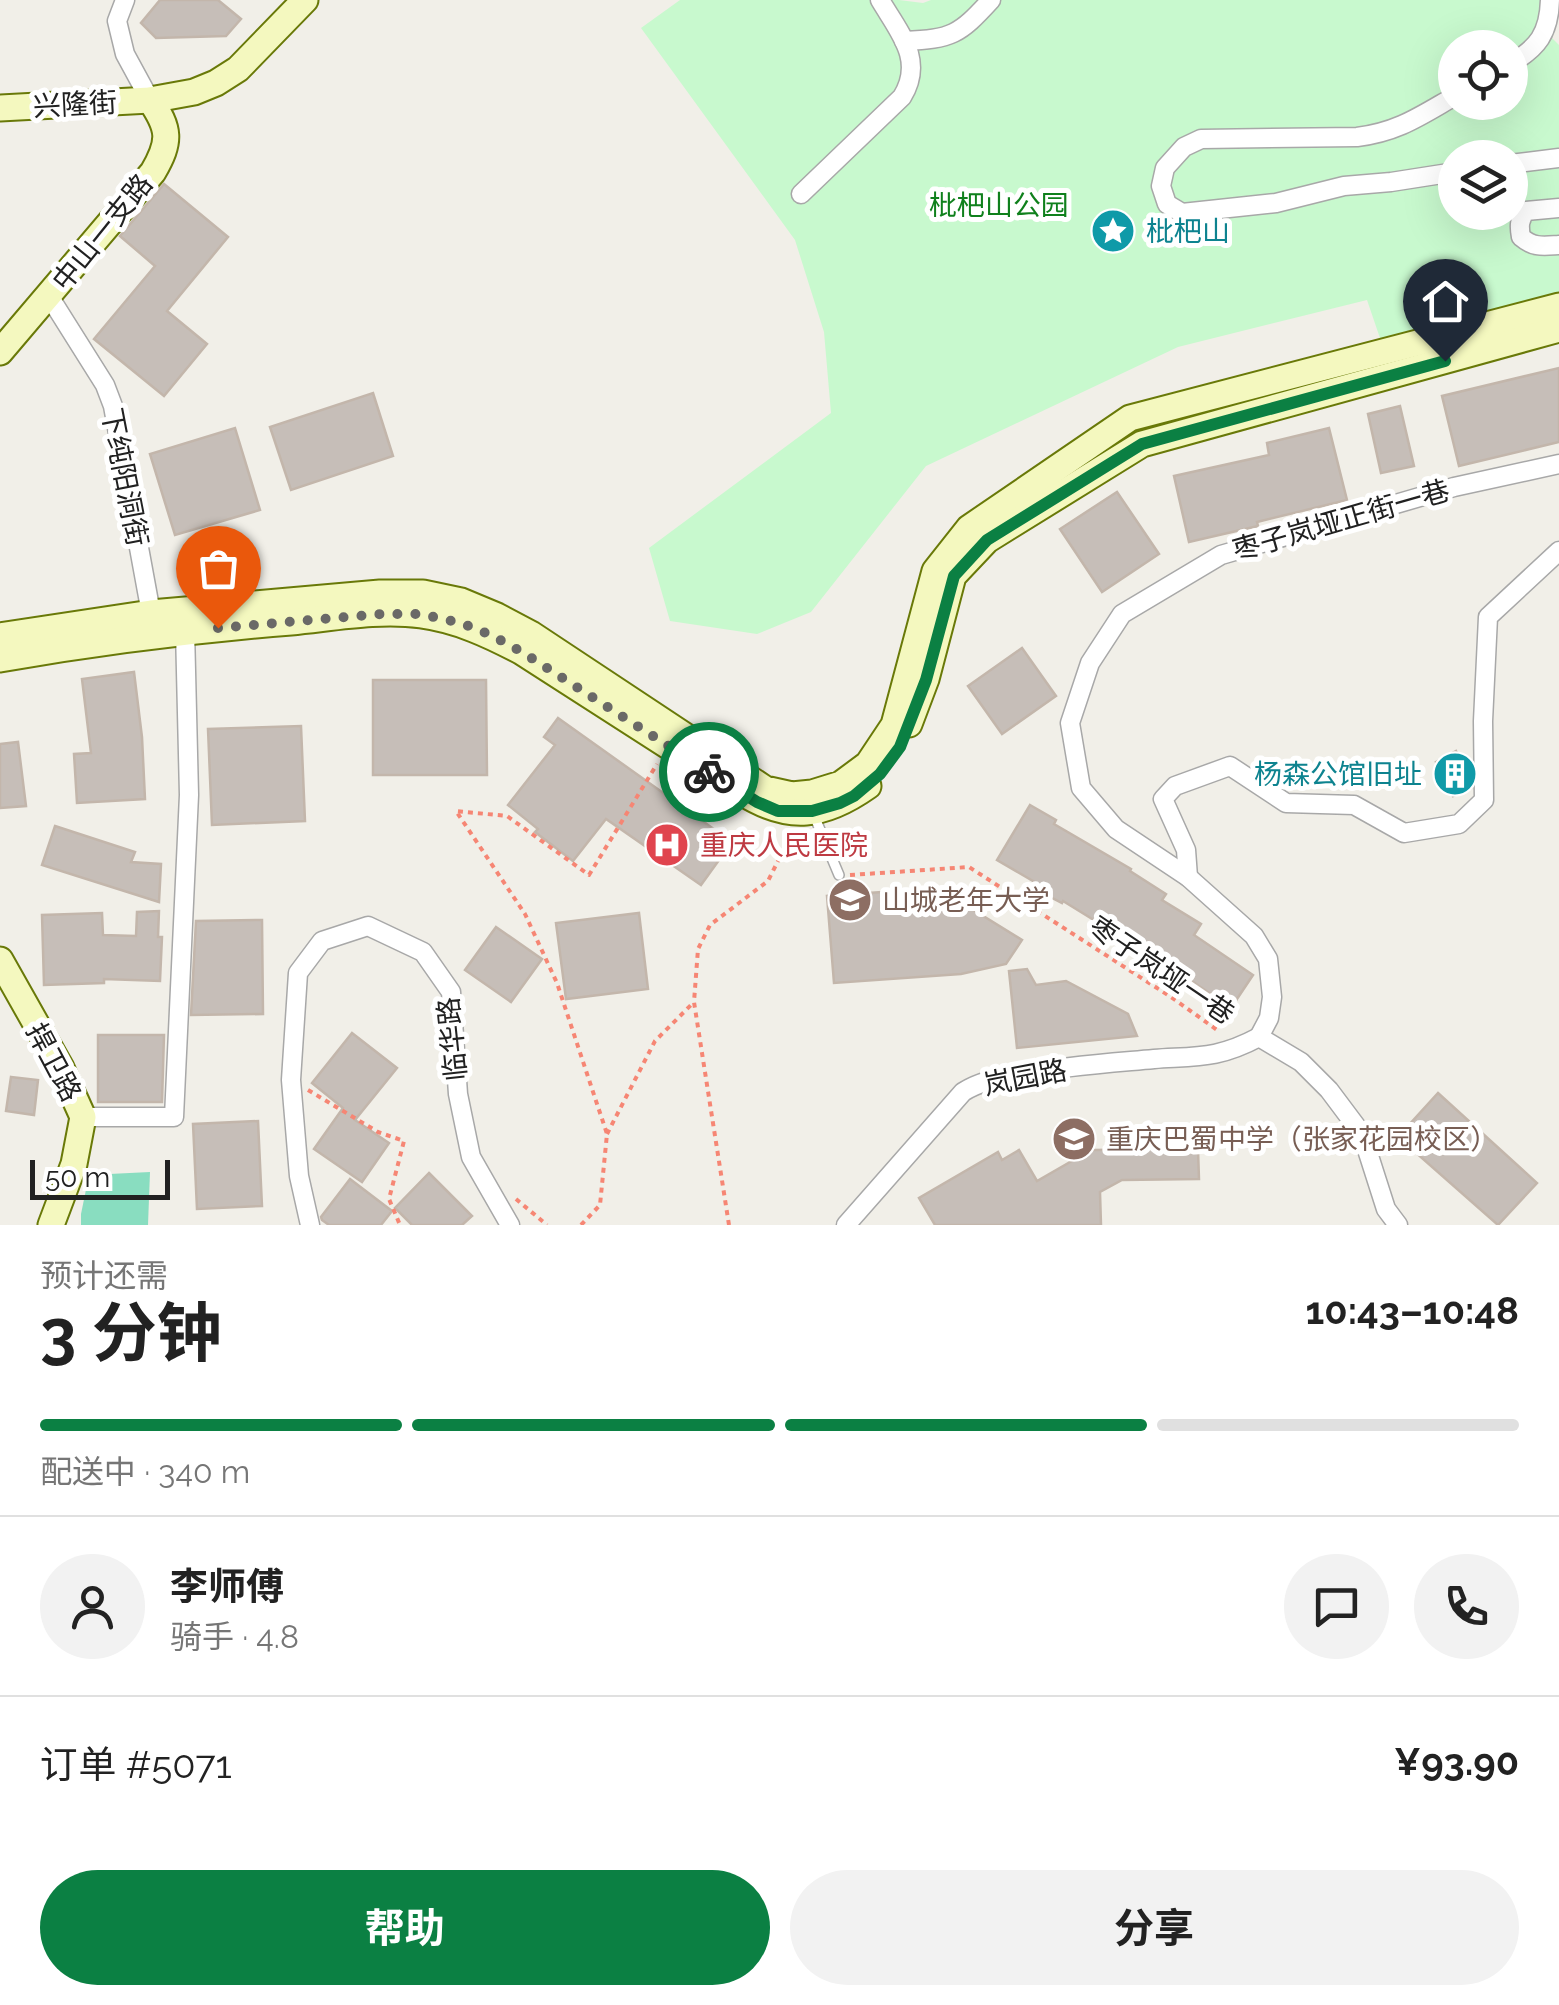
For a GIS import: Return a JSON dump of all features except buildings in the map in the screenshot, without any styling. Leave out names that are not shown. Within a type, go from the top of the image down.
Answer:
[{"type":"main road","name":"兴隆街","points":[[0,108],[150,100],[194,92],[238,69],[305,0]]},
{"type":"main road","name":"中山一支路","points":[[0,352],[162,156],[167,139],[164,121],[150,100]]},
{"type":"main road","points":[[809,805],[868,764],[894,725],[935,571],[969,528],[1130,418],[1559,306]]},
{"type":"main road","points":[[0,659],[186,630],[420,614],[461,623],[522,652],[767,807],[778,811],[840,803],[869,785],[900,747],[926,680],[954,576],[987,540],[1142,444],[1559,330]]},
{"type":"main road","points":[[0,636],[151,613],[380,592],[423,593],[498,616],[531,634],[765,789],[792,795],[809,805]]},
{"type":"main road","name":"捍卫路","points":[[0,960],[61,1068],[83,1117],[74,1164],[51,1225]]},
{"type":"street","points":[[125,0],[117,21],[125,54],[150,100]]},
{"type":"street","points":[[800,194],[902,97],[910,84],[912,68],[904,41],[880,0]]},
{"type":"street","points":[[904,41],[951,36],[991,0]]},
{"type":"street","points":[[1528,54],[1543,35],[1550,0]]},
{"type":"street","points":[[1438,106],[1382,134],[1201,140],[1174,156],[1165,168],[1161,186],[1167,204],[1182,213],[1276,203],[1344,186],[1438,175]]},
{"type":"street","points":[[1528,162],[1559,158]]},
{"type":"street","points":[[1559,208],[1526,211],[1520,218],[1520,227],[1521,237],[1530,244],[1559,245]]},
{"type":"street","name":"下纯阳洞街","points":[[49,296],[113,406],[151,613]]},
{"type":"street","name":"枣子岚垭正街一巷","points":[[1258,1037],[1269,1018],[1272,997],[1268,958],[1254,936],[1188,877],[1116,829],[1081,788],[1070,723],[1090,663],[1122,614],[1221,555],[1454,487],[1559,464]]},
{"type":"street","points":[[1188,877],[1186,850],[1163,799],[1175,786],[1230,766],[1286,804],[1354,804],[1404,833],[1460,824],[1484,800],[1488,617],[1559,551]]},
{"type":"street","points":[[83,1117],[174,1117],[189,795],[186,630]]},
{"type":"street","name":"临华路","points":[[310,1225],[299,1176],[291,1080],[298,974],[322,940],[368,926],[423,952],[451,992],[458,1094],[471,1158],[510,1225]]},
{"type":"street","points":[[1258,1037],[1301,1062],[1351,1119],[1362,1134],[1386,1209],[1398,1225]]},
{"type":"street","name":"岚园路","points":[[848,1224],[963,1092],[976,1084],[1049,1069],[1211,1056],[1258,1037]]},
{"type":"lane","points":[[809,805],[839,875]]},
{"type":"path","points":[[607,1134],[556,983],[524,914],[456,811],[508,816],[589,875],[668,746]]},
{"type":"path","points":[[729,1225],[694,1002],[698,949],[710,925],[768,881],[809,805]]},
{"type":"path","name":"枣子岚垭一巷","points":[[839,875],[968,867],[1171,997],[1240,1047]]},
{"type":"path","points":[[580,1225],[600,1205],[607,1134],[655,1040],[694,1002]]},
{"type":"path","points":[[291,1080],[378,1132],[404,1141],[389,1199],[400,1225]]},
{"type":"path","points":[[496,1201],[516,1198],[547,1225]]},
{"type":"green space","name":"枇杷山公园","points":[[680,0],[1559,0],[1552,38],[1559,45],[1559,295],[1381,341],[1367,300],[1178,347],[926,466],[811,612],[757,634],[670,621],[649,548],[831,413],[824,332],[795,240],[641,28]]},
{"type":"green space","points":[[150,1172],[148,1225],[81,1225],[89,1175]]},
{"type":"way so far","points":[[218,628],[381,614],[420,614],[461,623],[522,652],[709,772]]},
{"type":"place","name":"枇杷山","points":[[1113,231]]},
{"type":"place","name":"杨森公馆旧址","points":[[1455,774]]},
{"type":"place","name":"重庆人民医院","points":[[667,845]]},
{"type":"place","name":"山城老年大学","points":[[850,900]]},
{"type":"place","name":"重庆巴蜀中学（张家花园校区）","points":[[1074,1139]]},
{"type":"route","points":[[709,772],[778,811],[812,811],[854,796],[880,774],[900,747],[926,680],[954,576],[987,540],[1142,444],[1445,361]]}]
